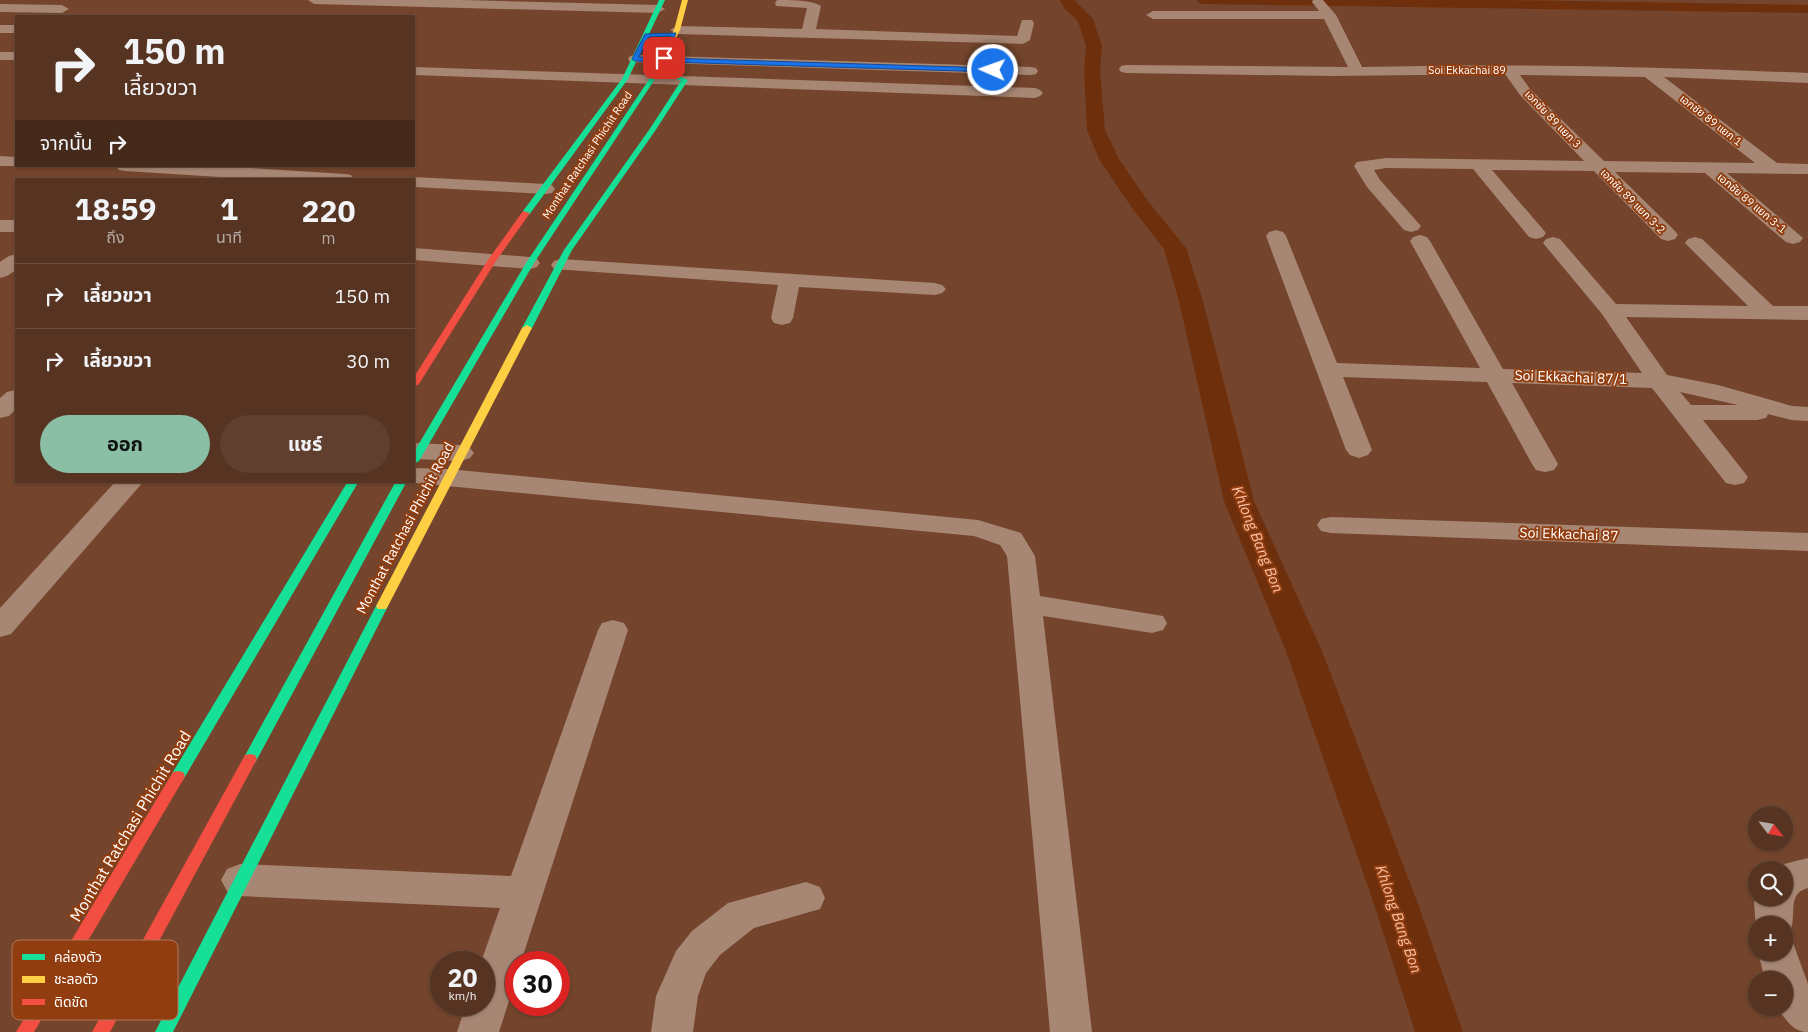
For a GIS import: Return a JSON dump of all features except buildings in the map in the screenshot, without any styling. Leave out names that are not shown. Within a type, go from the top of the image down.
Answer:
[{"type":"street","points":[[0,6],[10,0]]},
{"type":"street","points":[[314,0],[660,5]]},
{"type":"street","name":"Monthat Ratchasi Phichit Road","points":[[416,454],[530,263],[658,69],[676,32],[685,0]]},
{"type":"street","points":[[1318,2],[1329,15],[1357,71]]},
{"type":"street","points":[[781,3],[809,4],[814,6],[808,33]]},
{"type":"street","name":"Monthat Ratchasi Phichit Road","points":[[415,382],[492,260],[625,79],[660,5]]},
{"type":"street","points":[[0,6],[62,9]]},
{"type":"street","points":[[1153,15],[1329,15]]},
{"type":"street","points":[[876,34],[883,24],[895,22]]},
{"type":"street","points":[[1009,22],[1043,23]]},
{"type":"street","points":[[647,35],[676,32],[808,33],[1022,40],[1027,23]]},
{"type":"street","points":[[969,38],[969,32],[983,25]]},
{"type":"street","points":[[0,29],[15,29]]},
{"type":"street","points":[[1320,32],[1338,32]]},
{"type":"street","points":[[0,56],[15,56]]},
{"type":"street","points":[[635,59],[685,80],[1035,93]]},
{"type":"street","points":[[415,71],[625,79],[658,69],[1031,71]]},
{"type":"street","name":"Soi Ekkachai 89","points":[[1126,69],[1332,72],[1509,70],[1650,72],[1808,78]]},
{"type":"street","name":"เอกชัย 89 แยก 3","points":[[1509,70],[1525,92],[1598,166]]},
{"type":"street","name":"เอกชัย 89 แยก 1","points":[[1650,72],[1772,168]]},
{"type":"street","name":"Monthat Ratchasi Phichit Road","points":[[178,1004],[454,465],[579,233],[652,131],[685,80]]},
{"type":"street","points":[[0,161],[15,162]]},
{"type":"street","points":[[1545,464],[1415,233],[1374,183],[1363,166],[1386,164],[1808,169]]},
{"type":"street","points":[[1479,165],[1610,310],[1659,381],[1735,477]]},
{"type":"street","name":"เอกชัย 89 แยก 3-2","points":[[1598,166],[1668,236]]},
{"type":"street","points":[[142,167],[328,178]]},
{"type":"street","name":"เอกชัย 89 แยก 3-1","points":[[1710,168],[1793,238]]},
{"type":"street","points":[[415,182],[546,189]]},
{"type":"street","points":[[0,226],[15,226]]},
{"type":"street","points":[[1276,236],[1359,450]]},
{"type":"street","points":[[1695,243],[1767,312]]},
{"type":"street","points":[[415,254],[530,263]]},
{"type":"street","points":[[0,272],[15,261]]},
{"type":"street","points":[[561,266],[935,289]]},
{"type":"street","points":[[782,318],[790,280]]},
{"type":"street","points":[[1610,310],[1808,313]]},
{"type":"street","name":"Soi Ekkachai 87/1","points":[[1329,370],[1495,374],[1659,381],[1718,392],[1799,413]]},
{"type":"street","points":[[0,411],[15,398]]},
{"type":"street","points":[[1684,412],[1799,413]]},
{"type":"street","points":[[0,425],[15,426]]},
{"type":"street","points":[[416,454],[454,465],[978,528],[1011,539],[1020,556],[1026,604],[1071,1032]]},
{"type":"street","points":[[415,476],[454,465]]},
{"type":"street","points":[[0,627],[129,483]]},
{"type":"street","name":"Monthat Ratchasi Phichit Road","points":[[80,940],[353,483]]},
{"type":"street","name":"Monthat Ratchasi Phichit Road","points":[[151,940],[401,483]]},
{"type":"street","name":"Soi Ekkachai 87","points":[[1331,525],[1808,542]]},
{"type":"street","points":[[1026,604],[1152,624]]},
{"type":"street","points":[[478,1032],[614,630]]},
{"type":"street","points":[[1793,876],[1808,874]]},
{"type":"street","points":[[240,880],[526,893]]},
{"type":"street","points":[[672,1032],[677,996],[690,963],[706,943],[742,915],[806,898]]},
{"type":"street","points":[[1780,961],[1788,990],[1808,1015]]},
{"type":"street","name":"Monthat Ratchasi Phichit Road","points":[[25,1032],[32,1020]]},
{"type":"street","name":"Monthat Ratchasi Phichit Road","points":[[101,1032],[108,1020]]},
{"type":"street","name":"Monthat Ratchasi Phichit Road","points":[[164,1032],[170,1020]]},
{"type":"waterway","name":"Khlong Bang Bon","points":[[1067,0],[1069,5],[1085,19],[1094,46],[1092,71],[1096,130],[1109,159],[1139,204],[1175,248],[1191,301],[1239,501],[1304,651],[1396,904],[1439,1032]]},
{"type":"waterway","points":[[1204,0],[1808,9]]},
{"type":"traffic: fast","points":[[526,213],[625,79],[662,0]]},
{"type":"traffic: fast","points":[[527,328],[568,250],[652,131],[685,80],[658,69]]},
{"type":"traffic: fast","points":[[415,459],[530,263],[654,76]]},
{"type":"traffic: fast","points":[[178,776],[353,483]]},
{"type":"traffic: fast","points":[[250,759],[401,483]]},
{"type":"traffic: fast","points":[[178,1005],[382,606]]},
{"type":"traffic: fast","points":[[164,1032],[170,1020]]},
{"type":"traffic: slow","points":[[654,76],[677,30],[685,0]]},
{"type":"traffic: slow","points":[[382,606],[527,328]]},
{"type":"traffic: jam","points":[[415,382],[492,260],[526,213]]},
{"type":"traffic: jam","points":[[151,940],[250,759]]},
{"type":"traffic: jam","points":[[80,940],[178,776]]},
{"type":"traffic: jam","points":[[25,1032],[32,1020]]},
{"type":"traffic: jam","points":[[101,1032],[108,1020]]},
{"type":"route","points":[[664,58],[674,35],[647,35],[635,59],[993,70]]}]
